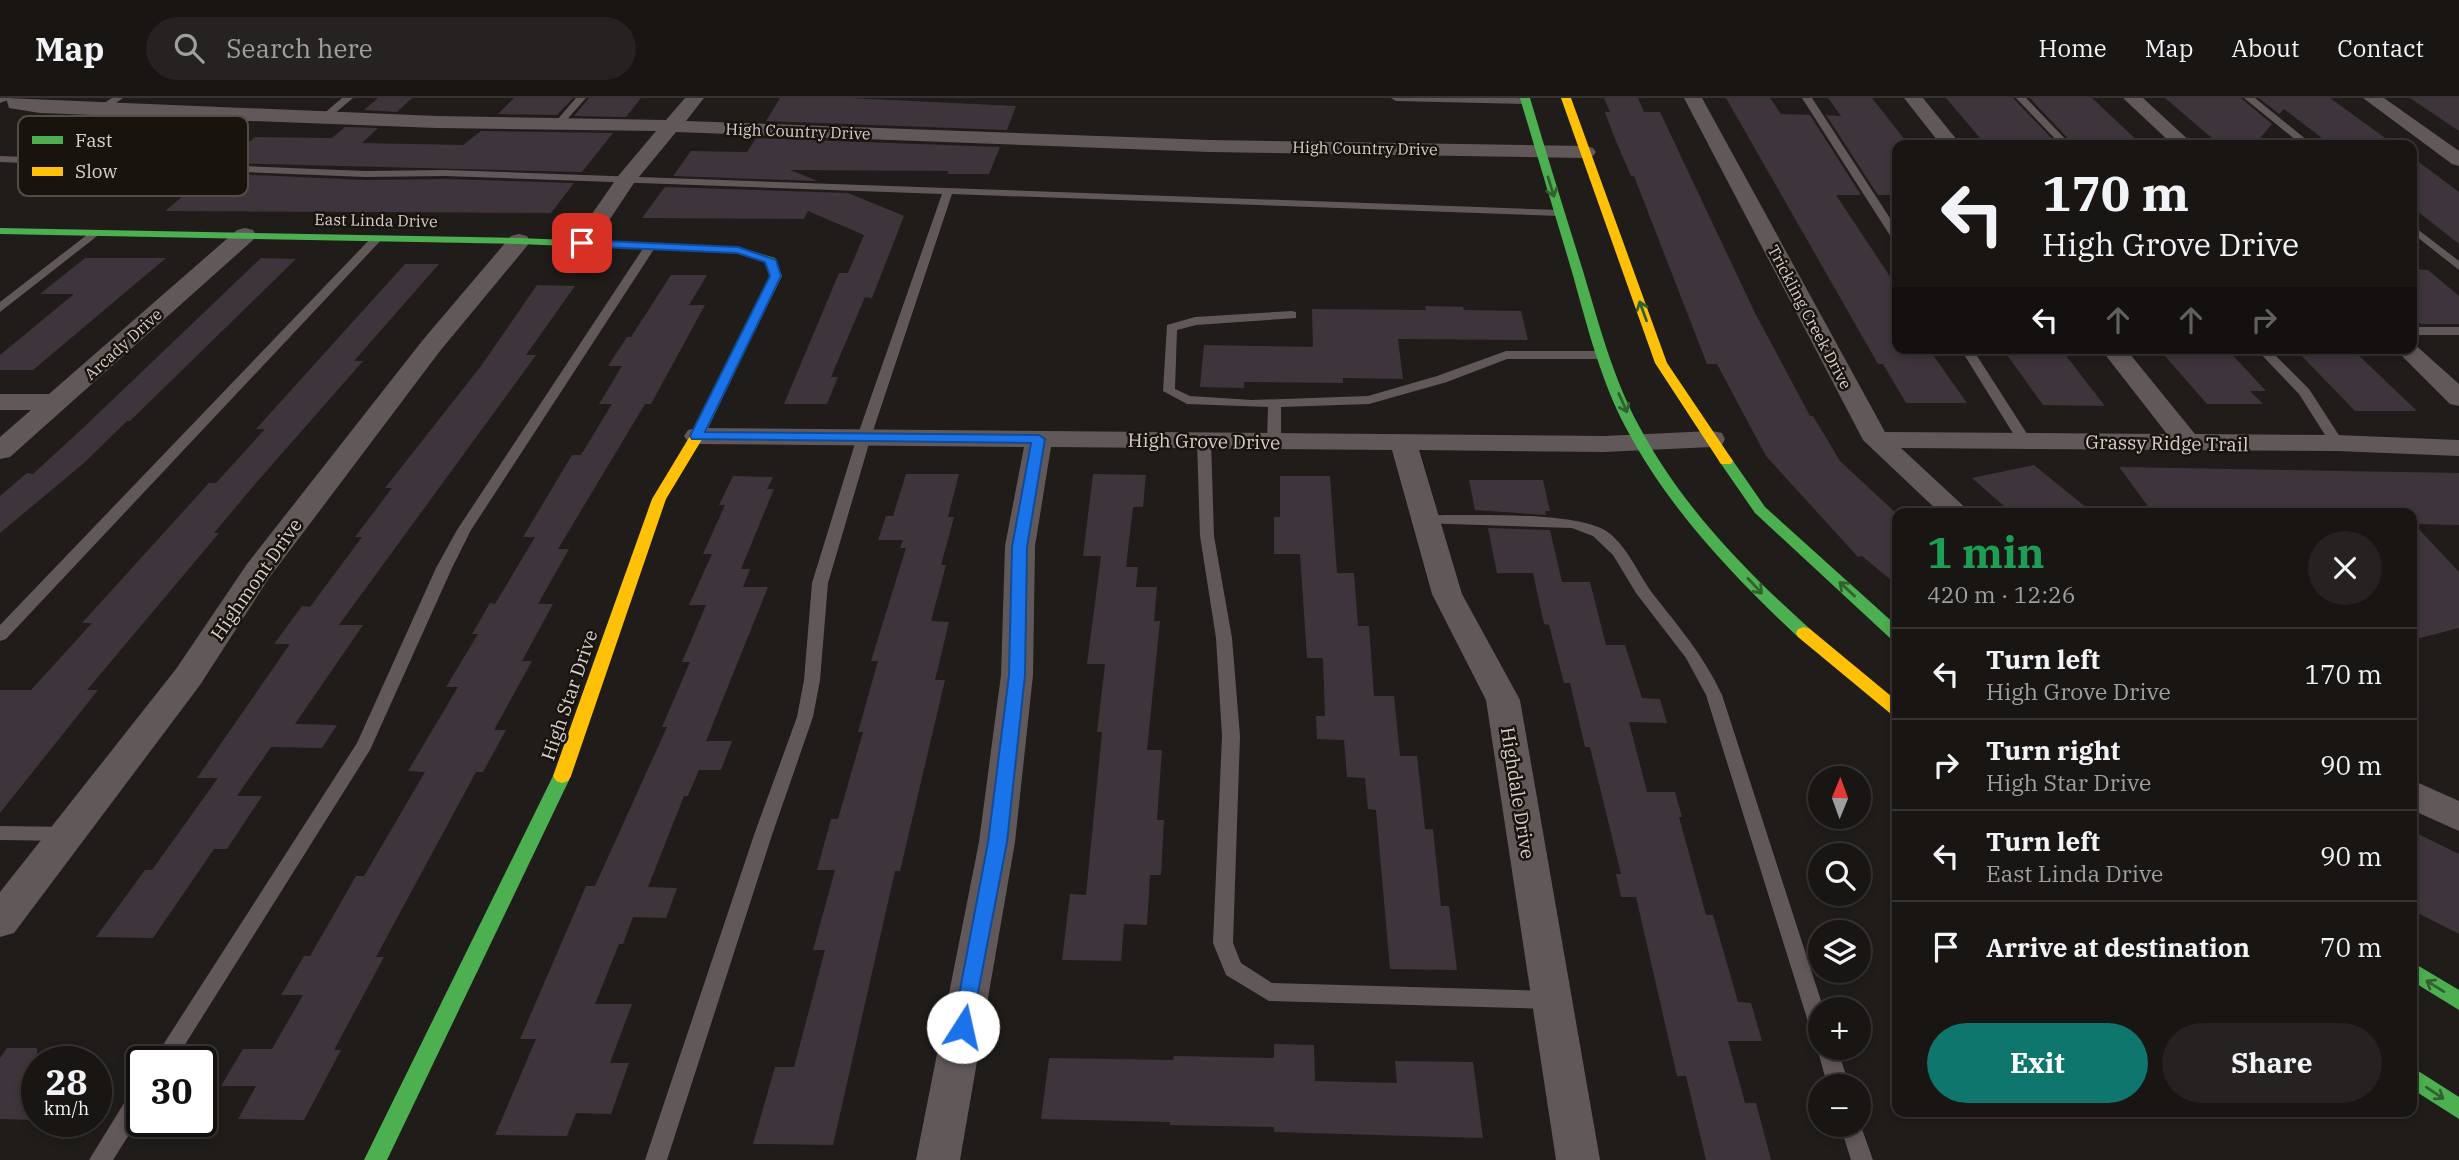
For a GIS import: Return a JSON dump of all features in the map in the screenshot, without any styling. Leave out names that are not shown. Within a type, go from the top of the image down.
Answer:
[{"type":"street","name":"High Country Drive","points":[[15,98],[16,104],[40,107],[437,122],[560,122],[1196,145],[1586,152]]},
{"type":"street","points":[[214,114],[235,98]]},
{"type":"street","points":[[582,243],[626,179],[695,98]]},
{"type":"street","points":[[1566,98],[1661,363],[1760,510],[1892,630]]},
{"type":"street","name":"Trickling Creek Drive","points":[[1693,98],[1876,440],[1951,508]]},
{"type":"street","points":[[1913,98],[1947,140]]},
{"type":"street","points":[[2132,98],[2178,140]]},
{"type":"street","points":[[2372,98],[2459,160]]},
{"type":"street","points":[[1526,99],[1602,355],[1642,443],[1680,498],[1727,558],[1769,602],[1827,655],[1892,706]]},
{"type":"street","points":[[437,122],[454,106]]},
{"type":"street","name":"East Linda Drive","points":[[0,231],[519,241],[751,252]]},
{"type":"street","name":"Arcady Drive","points":[[0,451],[245,235]]},
{"type":"street","name":"Highmont Drive","points":[[0,921],[188,677],[258,571],[431,346],[519,241]]},
{"type":"street","name":"High Star Drive","points":[[375,1160],[569,763],[659,499],[696,436],[776,276],[771,260],[751,252]]},
{"type":"street","points":[[2117,354],[2189,444]]},
{"type":"street","points":[[2412,354],[2459,398]]},
{"type":"street","points":[[0,402],[57,402]]},
{"type":"street","name":"High Grove Drive","points":[[696,436],[1403,443],[1642,443],[1712,439]]},
{"type":"street","points":[[938,1160],[997,842],[1017,675],[1020,547],[1039,439]]},
{"type":"street","name":"Grassy Ridge Trail","points":[[1876,440],[2337,443],[2459,448]]},
{"type":"street","name":"Highdale Drive","points":[[1403,443],[1447,594],[1503,700],[1578,1160]]},
{"type":"street","points":[[2417,795],[2456,806]]},
{"type":"street","points":[[2417,974],[2459,1001]]},
{"type":"street","points":[[2417,1080],[2459,1109]]},
{"type":"lane","points":[[0,100],[8,98]]},
{"type":"lane","points":[[102,109],[118,98]]},
{"type":"lane","points":[[324,118],[348,98]]},
{"type":"lane","points":[[560,122],[581,98]]},
{"type":"lane","points":[[1396,98],[1526,99]]},
{"type":"lane","points":[[1807,98],[1892,229]]},
{"type":"lane","points":[[2021,98],[2061,140]]},
{"type":"lane","points":[[2249,98],[2302,140]]},
{"type":"lane","points":[[0,159],[18,160]]},
{"type":"lane","points":[[248,169],[626,179],[1559,213]]},
{"type":"lane","points":[[656,1160],[763,835],[805,717],[820,583],[864,437],[948,191]]},
{"type":"lane","points":[[2417,232],[2459,267]]},
{"type":"lane","points":[[0,308],[96,233]]},
{"type":"lane","points":[[0,635],[377,238]]},
{"type":"lane","points":[[172,1046],[364,745],[464,530],[650,246]]},
{"type":"lane","points":[[1292,315],[1195,321],[1171,328],[1168,391],[1188,400],[1275,404],[1368,400],[1442,379],[1506,355],[1602,355]]},
{"type":"lane","points":[[2417,331],[2459,331]]},
{"type":"lane","points":[[1970,354],[2024,440]]},
{"type":"lane","points":[[2267,354],[2304,392],[2337,443]]},
{"type":"lane","points":[[1274,442],[1275,404]]},
{"type":"lane","points":[[1204,441],[1207,537],[1224,638],[1231,736],[1223,943],[1233,970],[1269,992],[1552,1000]]},
{"type":"lane","points":[[1425,520],[1572,523],[1591,528],[1606,538],[1623,558],[1645,595],[1685,641],[1703,667],[1810,997]]},
{"type":"lane","points":[[0,833],[68,834]]},
{"type":"lane","points":[[100,1160],[126,1119]]},
{"type":"lane","points":[[1855,1137],[1862,1160]]},
{"type":"building","points":[[378,98],[412,98],[397,112],[364,110]]},
{"type":"building","points":[[514,98],[573,98],[557,115],[498,114]]},
{"type":"building","points":[[589,98],[641,98],[626,117],[574,116]]},
{"type":"building","points":[[780,98],[849,98],[1016,106],[1007,130],[766,121]]},
{"type":"building","points":[[1604,98],[1638,98],[1644,112],[1660,112],[1755,313],[1810,416],[1813,416],[1840,461],[1892,509],[1892,581],[1862,556],[1858,557],[1766,456],[1717,364],[1707,364],[1634,176],[1631,176],[1613,134],[1605,112],[1610,112]]},
{"type":"building","points":[[1726,98],[1770,98],[1781,114],[1810,115],[1861,195],[1836,195],[1892,279],[1892,354],[1932,354],[1967,403],[1906,403],[1883,364],[1878,364]]},
{"type":"building","points":[[1828,98],[1872,98],[1905,140],[1892,140],[1892,195],[1878,195],[1826,115],[1841,116]]},
{"type":"building","points":[[1946,98],[2013,98],[2053,140],[1982,140]]},
{"type":"building","points":[[2030,98],[2092,98],[2137,140],[2069,140]]},
{"type":"building","points":[[2165,98],[2241,98],[2272,124],[2258,140],[2214,140]]},
{"type":"building","points":[[2259,98],[2330,98],[2388,140],[2324,140],[2284,109],[2279,114]]},
{"type":"building","points":[[2410,98],[2459,98],[2459,131]]},
{"type":"building","points":[[345,127],[378,128],[362,143],[463,145],[481,131],[613,133],[582,172],[248,164],[248,143],[255,137],[332,138]]},
{"type":"building","points":[[756,138],[1000,147],[989,174],[947,174],[949,171],[790,170],[818,181],[673,176],[691,151],[747,152]]},
{"type":"building","points":[[2417,161],[2459,192],[2459,244],[2417,211]]},
{"type":"building","points":[[248,175],[365,180],[445,179],[574,183],[551,213],[165,211],[183,196],[248,196]]},
{"type":"building","points":[[665,187],[848,193],[904,216],[872,298],[865,297],[831,377],[838,377],[827,404],[784,404],[839,273],[848,273],[864,235],[808,211],[804,219],[642,218]]},
{"type":"building","points":[[85,258],[166,258],[33,370],[0,370],[0,355],[74,294],[40,294]]},
{"type":"building","points":[[261,258],[296,259],[130,421],[0,533],[0,496],[27,473],[33,474]]},
{"type":"building","points":[[405,264],[439,264],[354,361],[363,361],[214,533],[219,533],[87,690],[98,690],[0,813],[0,690],[31,690],[92,623],[82,623],[209,483],[216,483],[265,429],[256,429]]},
{"type":"building","points":[[2417,269],[2428,270],[2459,296],[2459,324],[2421,324],[2417,320]]},
{"type":"building","points":[[671,275],[707,275],[689,305],[705,305],[651,404],[645,404],[558,549],[569,549],[538,604],[553,604],[522,661],[532,661],[494,730],[506,730],[483,772],[476,772],[376,957],[384,957],[334,1050],[341,1050],[304,1120],[238,1119],[256,1086],[221,1086],[243,1049],[272,1049],[303,995],[281,995],[304,956],[310,956],[356,876],[364,876],[425,772],[408,771],[458,687],[446,687],[478,634],[472,634],[490,603],[495,604],[535,537],[523,537],[572,455],[581,455],[612,404],[599,404],[622,366],[608,366],[627,337],[631,337]]},
{"type":"building","points":[[537,285],[575,286],[526,355],[536,355],[339,625],[363,625],[295,724],[337,725],[322,748],[271,747],[237,796],[262,796],[227,849],[214,849],[153,938],[96,937],[145,870],[152,870],[218,778],[197,778],[290,644],[274,644],[302,606],[310,607],[362,537],[355,537],[392,488],[385,488],[481,366]]},
{"type":"building","points":[[1425,306],[1521,311],[1528,340],[1398,339],[1403,379],[1343,378],[1343,383],[1244,382],[1244,388],[1200,387],[1204,345],[1313,347],[1312,309],[1426,310]]},
{"type":"building","points":[[2006,354],[2065,354],[2105,406],[2043,405]]},
{"type":"building","points":[[2163,354],[2232,354],[2266,391],[2250,391],[2263,404],[2207,404]]},
{"type":"building","points":[[2300,354],[2357,354],[2417,411],[2355,411]]},
{"type":"building","points":[[2034,465],[2087,508],[2006,508],[1972,478]]},
{"type":"building","points":[[2119,467],[2459,473],[2459,525],[2417,524],[2417,508],[2149,508]]},
{"type":"building","points":[[906,474],[959,474],[948,517],[954,517],[941,565],[946,565],[931,621],[949,622],[935,680],[945,680],[900,871],[895,871],[833,1145],[753,1144],[775,1067],[794,1067],[825,950],[813,950],[835,870],[817,870],[831,819],[838,819],[863,732],[858,732],[878,661],[871,661],[906,548],[900,548],[903,540],[878,540],[886,516],[893,516]]},
{"type":"building","points":[[1093,474],[1146,475],[1143,507],[1133,507],[1126,567],[1138,567],[1136,587],[1157,587],[1154,621],[1160,621],[1147,750],[1162,750],[1157,820],[1164,820],[1161,875],[1150,875],[1147,925],[1124,924],[1121,961],[1062,960],[1070,894],[1086,895],[1102,732],[1097,732],[1105,664],[1087,664],[1101,556],[1083,556]]},
{"type":"building","points":[[733,476],[773,477],[767,489],[774,489],[741,569],[750,569],[743,587],[768,587],[706,741],[732,741],[721,770],[699,770],[688,796],[684,796],[648,887],[677,888],[666,918],[633,917],[595,1004],[632,1004],[610,1063],[629,1063],[611,1114],[576,1113],[567,1136],[495,1135],[536,1039],[520,1039],[586,886],[595,886],[667,727],[662,727],[690,662],[682,662],[706,605],[689,605],[712,554],[703,554],[725,505],[719,505]]},
{"type":"building","points":[[1280,476],[1330,476],[1337,573],[1354,573],[1358,626],[1369,626],[1374,696],[1394,696],[1400,756],[1417,756],[1425,829],[1433,829],[1441,906],[1449,906],[1457,970],[1390,969],[1376,810],[1368,809],[1365,778],[1347,777],[1344,740],[1317,739],[1316,716],[1325,716],[1323,658],[1307,658],[1300,554],[1274,554],[1274,517],[1280,517]]},
{"type":"building","points":[[1469,480],[1543,480],[1550,511],[1545,511],[1546,515],[1475,510]]},
{"type":"building","points":[[2417,527],[2459,572],[2459,628],[2417,639]]},
{"type":"building","points":[[1488,528],[1550,530],[1562,582],[1590,582],[1606,645],[1625,645],[1642,698],[1660,699],[1667,723],[1629,722],[1647,792],[1675,792],[1682,817],[1679,817],[1706,915],[1713,915],[1738,1002],[1751,1003],[1762,1041],[1728,1041],[1745,1103],[1756,1103],[1771,1160],[1706,1160],[1686,1076],[1677,1076],[1636,897],[1621,897],[1616,874],[1621,874],[1590,747],[1585,747],[1570,683],[1564,683],[1549,625],[1544,624],[1533,573],[1497,573]]},
{"type":"building","points":[[2417,833],[2459,854],[2459,934],[2417,913]]},
{"type":"building","points":[[1274,1044],[1314,1045],[1315,1081],[1397,1083],[1395,1061],[1473,1062],[1483,1138],[1274,1132],[1274,1127],[1041,1119],[1049,1058],[1274,1058]]},
{"type":"building","points":[[7,1048],[21,1048],[21,1120],[0,1119],[0,1058]]},
{"type":"traffic: fast","points":[[1525,98],[1601,350],[1632,426],[1648,455],[1687,511],[1731,562],[1804,633]]},
{"type":"traffic: fast","points":[[0,231],[519,241],[738,250],[771,260],[776,276],[751,326]]},
{"type":"traffic: fast","points":[[1726,461],[1760,510],[1892,630]]},
{"type":"traffic: fast","points":[[375,1160],[562,776]]},
{"type":"traffic: fast","points":[[2417,974],[2459,1001]]},
{"type":"traffic: fast","points":[[2417,1080],[2459,1109]]},
{"type":"traffic: slow","points":[[1566,98],[1661,363],[1726,461]]},
{"type":"traffic: slow","points":[[562,776],[659,499],[697,436],[751,326]]},
{"type":"traffic: slow","points":[[1804,633],[1892,706]]},
{"type":"route","points":[[582,243],[738,250],[771,260],[776,276],[696,436],[1039,439],[1020,547],[1017,675],[997,842],[963,1027]]}]
